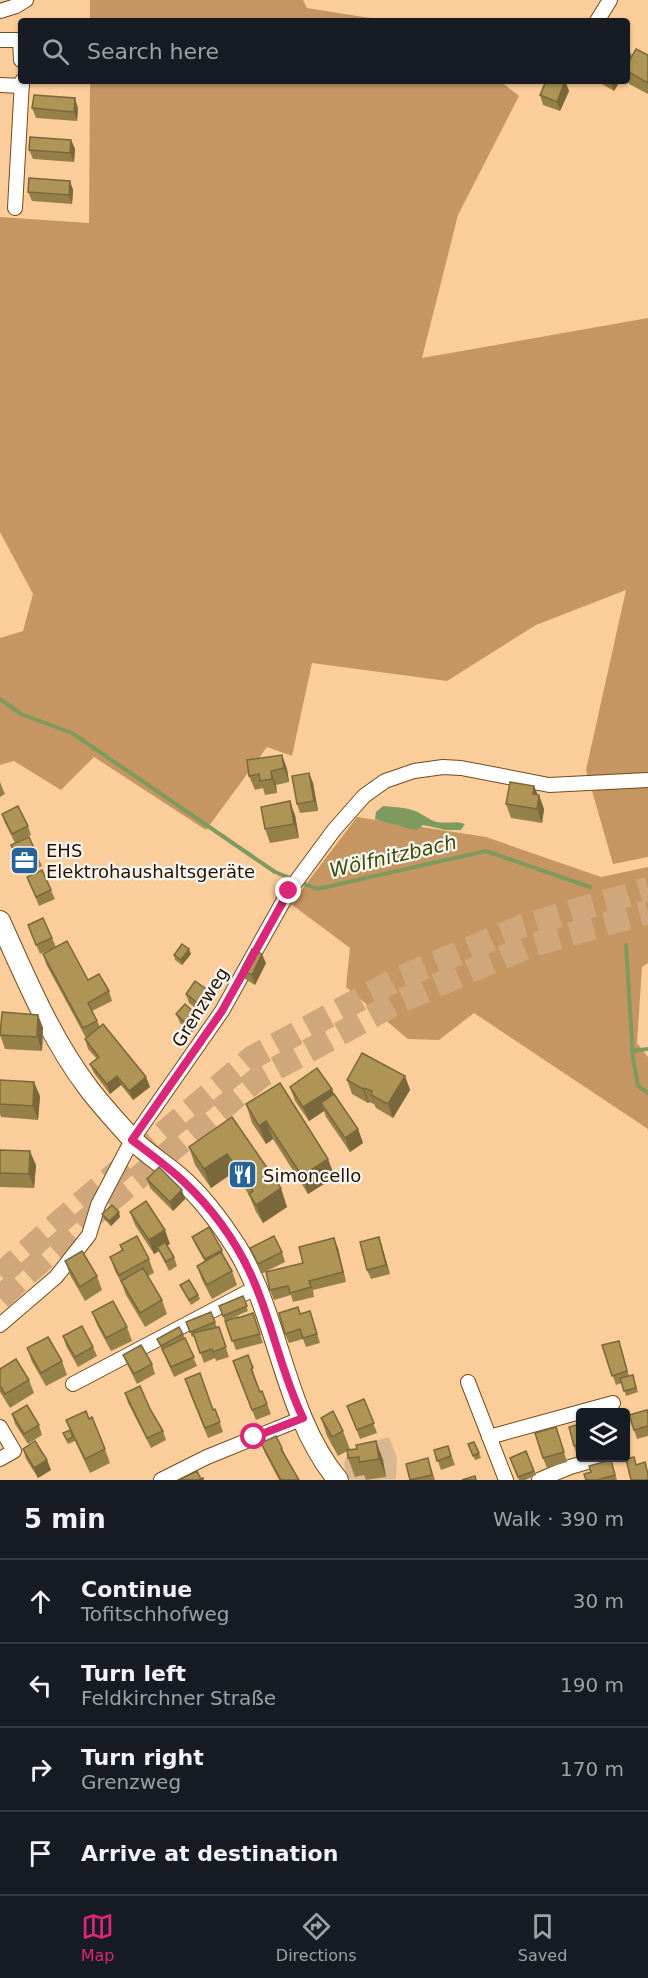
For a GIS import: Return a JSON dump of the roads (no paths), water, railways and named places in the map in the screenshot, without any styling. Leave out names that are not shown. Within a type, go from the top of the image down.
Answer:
[{"type":"street","points":[[0,11],[26,0]]},
{"type":"street","points":[[599,18],[610,0]]},
{"type":"street","points":[[0,40],[18,40]]},
{"type":"street","points":[[0,86],[18,84]]},
{"type":"street","points":[[15,208],[22,84]]},
{"type":"street","name":"Grenzweg","points":[[0,1325],[56,1277],[89,1235],[98,1205],[132,1140],[222,1011],[289,891],[334,830],[364,796],[385,781],[414,771],[443,767],[461,768],[549,785],[648,780]]},
{"type":"street","points":[[0,921],[39,1005],[66,1054],[89,1089],[132,1140],[182,1180],[198,1196],[219,1221],[236,1247],[256,1287],[294,1398],[315,1444],[338,1480]]},
{"type":"street","points":[[73,1384],[256,1287]]},
{"type":"street","points":[[468,1382],[506,1480]]},
{"type":"street","points":[[489,1437],[613,1403]]},
{"type":"street","points":[[161,1480],[207,1457],[303,1418]]},
{"type":"street","points":[[0,1427],[14,1451],[0,1459]]},
{"type":"street","points":[[539,1480],[587,1462]]},
{"type":"waterway","name":"Wölfnitzbach","points":[[0,699],[21,714],[72,733],[275,872],[317,889],[486,851],[590,887]]},
{"type":"waterway","name":"Wölfnitzbach","points":[[626,945],[633,1058],[638,1086],[648,1093]]},
{"type":"waterway","points":[[632,1051],[648,1049]]},
{"type":"tunnel","points":[[0,1275],[253,1057],[397,979],[523,926],[648,889]]},
{"type":"tunnel","points":[[0,1298],[82,1224],[260,1077],[398,1002],[529,946],[648,912]]},
{"type":"place","name":"EHS Elektrohaushaltsgeräte","points":[[25,860]]},
{"type":"place","name":"Simoncello","points":[[242,1175]]}]
